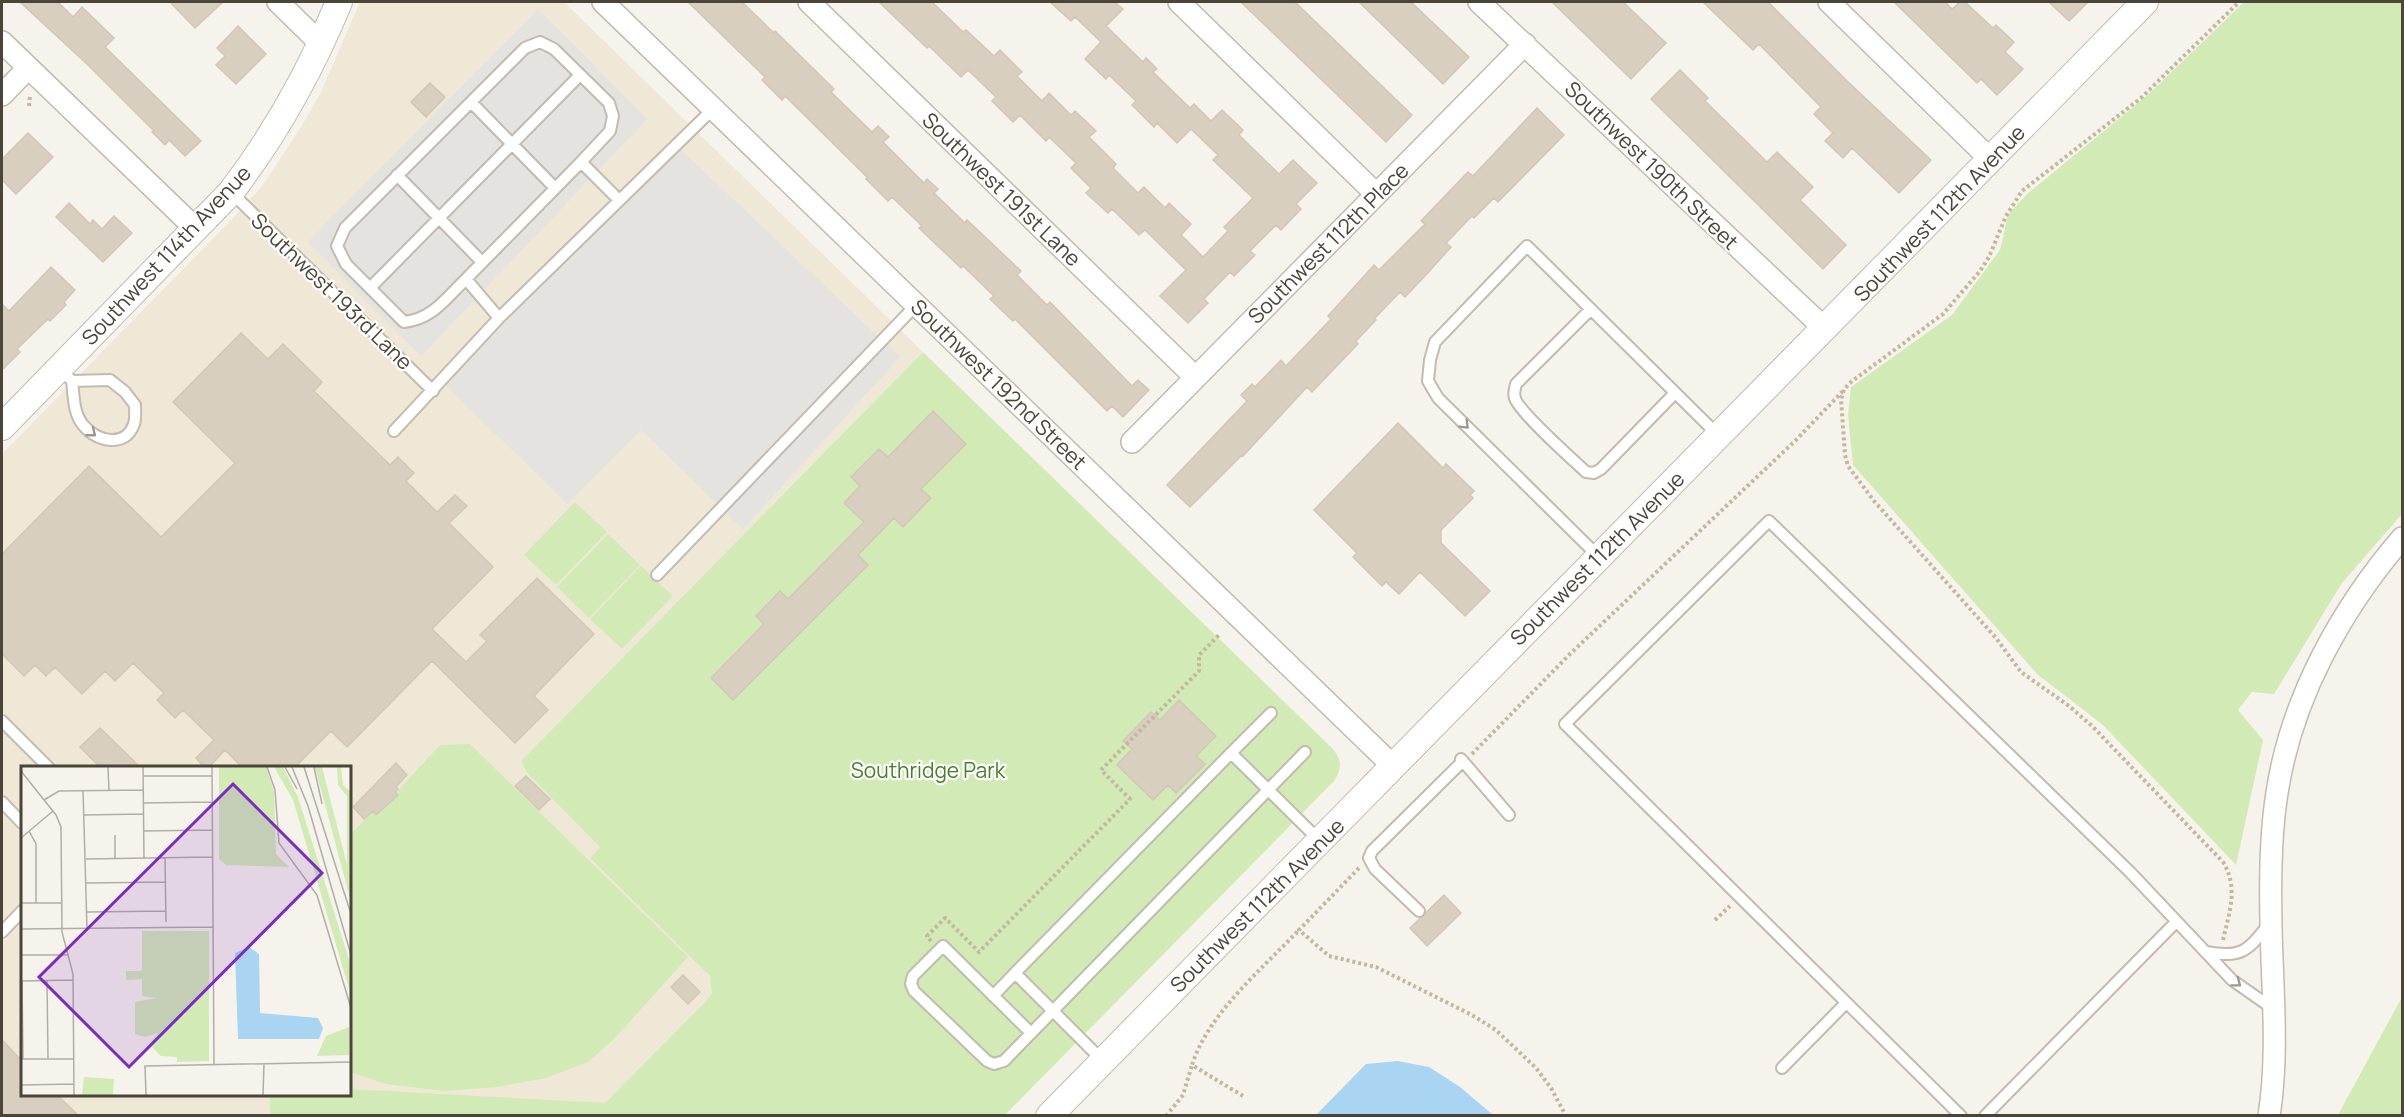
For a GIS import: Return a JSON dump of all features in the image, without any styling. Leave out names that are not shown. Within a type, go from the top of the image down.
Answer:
[{"type":"street","points":[[278,2],[321,44]]},
{"type":"street","name":"Southwest 114th Avenue","points":[[2,427],[66,375],[231,192],[272,135],[321,44],[339,2]]},
{"type":"street","name":"Southwest 192nd Street","points":[[603,2],[1394,767]]},
{"type":"street","name":"Southwest 191st Lane","points":[[809,2],[1195,377]]},
{"type":"street","points":[[1179,2],[1376,194]]},
{"type":"street","name":"Southwest 190th Street","points":[[1479,2],[1825,329]]},
{"type":"street","points":[[1829,2],[1991,160]]},
{"type":"street","name":"Southwest 112th Avenue","points":[[1050,1116],[2145,2]]},
{"type":"street","points":[[2,42],[196,229]]},
{"type":"street","name":"Southwest 112th Place","points":[[1132,442],[1525,44]]},
{"type":"street","points":[[2,95],[28,68]]},
{"type":"street","points":[[2269,1116],[2272,1086],[2272,829],[2278,784],[2289,740],[2311,682],[2331,641],[2362,590],[2403,538]]},
{"type":"lane","points":[[540,42],[554,49],[580,75],[609,103],[613,116],[610,131],[428,316],[416,321],[404,322],[346,264],[337,246],[345,228],[525,48],[540,42]]},
{"type":"lane","points":[[370,288],[580,75]]},
{"type":"lane","points":[[471,102],[555,188]]},
{"type":"lane","points":[[394,431],[500,318],[714,108]]},
{"type":"lane","points":[[581,162],[619,200]]},
{"type":"lane","points":[[397,176],[482,262]]},
{"type":"lane","name":"Southwest 193rd Lane","points":[[231,192],[433,391]]},
{"type":"lane","points":[[1599,557],[1437,398],[1428,381],[1435,342],[1527,246],[1718,435]]},
{"type":"lane","points":[[466,279],[500,318]]},
{"type":"lane","points":[[657,575],[917,304]]},
{"type":"lane","points":[[1591,309],[1516,384],[1514,396],[1517,405],[1586,472],[1594,473],[1601,469],[1675,393]]},
{"type":"lane","points":[[66,375],[110,380],[125,392],[135,405],[134,423],[128,434],[114,440],[102,440],[83,426],[75,411],[66,375]]},
{"type":"lane","points":[[1961,1116],[1565,724],[1770,521],[2130,872],[2232,980],[2272,1008]]},
{"type":"lane","points":[[993,996],[1271,713]]},
{"type":"lane","points":[[2,721],[47,766]]},
{"type":"lane","points":[[1031,1033],[942,946],[913,976],[911,984],[914,991],[987,1061],[994,1064],[1004,1060],[1031,1033],[1052,1010],[1305,752]]},
{"type":"lane","points":[[1231,753],[1320,841]]},
{"type":"lane","points":[[1419,911],[1375,869],[1369,858],[1372,851],[1465,759],[1509,815]]},
{"type":"lane","points":[[2,801],[21,821]]},
{"type":"lane","points":[[2,932],[21,912]]},
{"type":"lane","points":[[1985,1116],[2176,922]]},
{"type":"lane","points":[[2206,952],[2230,955],[2243,951],[2271,922]]},
{"type":"lane","points":[[1015,973],[1103,1061]]},
{"type":"lane","points":[[1782,1068],[1846,1003]]},
{"type":"path","points":[[1465,759],[1570,654],[1796,440],[1844,389],[1955,303],[1989,256],[2006,216],[2022,191],[2141,98],[2239,2]]},
{"type":"path","points":[[29,106],[30,96]]},
{"type":"path","points":[[1844,389],[1841,399],[1845,456],[1848,466],[1874,501],[1996,638],[2021,672],[2086,720],[2223,862],[2231,876],[2233,893],[2221,949]]},
{"type":"path","points":[[931,942],[927,936],[945,918],[979,952],[1130,799],[1101,770],[1199,670],[1199,655],[1219,635]]},
{"type":"path","points":[[1167,1116],[1183,1095],[1196,1054],[1221,1012],[1369,858]]},
{"type":"path","points":[[1299,930],[1329,956],[1376,967],[1472,1015],[1496,1030],[1536,1068],[1551,1088],[1566,1116]]},
{"type":"path","points":[[1192,1065],[1243,1096]]},
{"type":"shaded area","points":[[360,2],[564,2],[923,352],[521,761],[527,773],[601,847],[590,858],[706,970],[713,984],[712,993],[706,1001],[593,1115],[2,1116],[2,454],[235,216],[263,185],[321,92]]},
{"type":"shaded area","points":[[538,9],[647,119],[421,356],[308,242]]},
{"type":"shaded area","points":[[678,147],[900,357],[743,529],[641,430],[567,504],[445,384]]},
{"type":"green space","points":[[2244,2],[2402,2],[2402,514],[2342,583],[2274,694],[2252,692],[2238,710],[2263,740],[2236,865],[2103,725],[2037,674],[1853,465],[1848,415],[1851,387],[1952,315],[2000,250],[2008,215],[2026,195],[2149,94]]},
{"type":"green space","name":"Southridge Park","points":[[923,352],[1333,749],[1340,765],[1334,781],[1005,1115],[270,1116],[270,1098],[351,1096],[351,1089],[605,1103],[712,993],[710,976],[590,858],[600,847],[527,773],[521,761]]},
{"type":"green space","points":[[575,502],[607,532],[556,585],[524,555]]},
{"type":"green space","points":[[608,534],[640,565],[589,618],[557,587]]},
{"type":"green space","points":[[641,566],[673,596],[622,649],[590,619]]},
{"type":"green space","points":[[470,744],[688,957],[614,1039],[588,1062],[546,1078],[497,1087],[443,1091],[386,1084],[351,1072],[351,834],[373,811],[376,814],[440,745]]},
{"type":"green space","points":[[2402,997],[2402,1115],[2338,1115]]},
{"type":"water","points":[[1398,1061],[1429,1067],[1460,1087],[1493,1115],[1316,1115],[1366,1064]]},
{"type":"building","points":[[20,2],[58,2],[73,17],[82,7],[114,38],[105,47],[201,141],[185,156],[169,140],[165,145],[88,65]]},
{"type":"building","points":[[170,2],[223,2],[195,28]]},
{"type":"building","points":[[688,2],[742,2],[834,89],[831,92],[872,132],[878,126],[889,137],[883,142],[924,183],[927,179],[938,189],[934,193],[965,223],[967,220],[1021,271],[1017,275],[1047,305],[1050,302],[1132,386],[1138,380],[1149,390],[1123,417],[1112,406],[1107,411],[1015,319],[1013,321],[990,299],[994,296],[919,228],[922,226],[892,197],[888,201],[866,179],[868,178],[785,96],[782,100],[762,80],[765,77]]},
{"type":"building","points":[[879,2],[932,2],[963,32],[966,30],[994,56],[1000,50],[1022,72],[1017,76],[1042,101],[1049,93],[1071,115],[1075,111],[1096,131],[1089,137],[1116,164],[1113,168],[1138,193],[1144,187],[1165,208],[1169,203],[1191,224],[1181,235],[1203,257],[1228,231],[1224,227],[1253,198],[1213,160],[1218,155],[1191,129],[1177,143],[1157,123],[1154,127],[1132,105],[1136,101],[1109,75],[1106,79],[1085,59],[1101,42],[1075,17],[1071,21],[1050,2],[1114,2],[1123,9],[1106,26],[1143,62],[1146,58],[1157,69],[1153,72],[1190,108],[1194,104],[1211,121],[1222,110],[1243,130],[1239,135],[1279,174],[1293,160],[1317,183],[1296,204],[1301,209],[1281,230],[1276,225],[1250,251],[1255,255],[1234,276],[1230,272],[1204,299],[1208,303],[1188,323],[1160,296],[1186,270],[1145,230],[1139,235],[1112,209],[1108,213],[1086,193],[1091,188],[1071,168],[1076,163],[1049,137],[1046,141],[1020,115],[1013,122],[992,101],[996,97],[968,70],[961,77]]},
{"type":"building","points":[[1241,2],[1295,2],[1412,115],[1386,142]]},
{"type":"building","points":[[1359,2],[1411,2],[1469,57],[1443,84]]},
{"type":"building","points":[[1552,2],[1623,2],[1666,43],[1631,79]]},
{"type":"building","points":[[1703,2],[1768,2],[1931,160],[1899,193],[1852,148],[1843,158],[1825,141],[1833,133],[1814,114],[1821,107],[1759,44],[1753,50]]},
{"type":"building","points":[[1894,2],[1945,2],[1952,9],[1960,2],[1965,2],[1993,28],[1996,25],[2014,42],[2005,52],[2023,69],[1997,95],[1981,79],[1977,83]]},
{"type":"building","points":[[2049,2],[2088,2],[2069,21]]},
{"type":"building","points":[[238,26],[266,54],[236,84],[216,65],[225,56],[217,48]]},
{"type":"building","points":[[1680,70],[1708,98],[1705,101],[1767,162],[1777,152],[1813,187],[1800,200],[1846,245],[1823,269],[1651,99]]},
{"type":"building","points":[[430,83],[445,97],[426,117],[411,102]]},
{"type":"building","points":[[1537,108],[1564,135],[1498,202],[1494,198],[1474,218],[1472,216],[1446,243],[1451,247],[1405,297],[1400,292],[1356,341],[1358,344],[1312,392],[1307,387],[1243,456],[1190,507],[1167,485],[1247,401],[1241,395],[1252,384],[1255,387],[1281,360],[1286,366],[1331,319],[1328,316],[1374,265],[1379,270],[1425,224],[1421,221],[1468,172],[1473,176]]},
{"type":"building","points":[[28,133],[53,157],[16,194],[2,180],[2,159]]},
{"type":"building","points":[[69,203],[90,224],[93,220],[102,229],[114,216],[132,233],[103,262],[56,217]]},
{"type":"building","points":[[51,267],[75,290],[64,302],[66,305],[17,349],[20,352],[2,370],[2,304],[9,311]]},
{"type":"building","points":[[241,333],[268,359],[283,344],[322,382],[314,391],[390,465],[398,457],[414,473],[406,481],[437,512],[455,495],[467,506],[449,523],[493,567],[432,629],[466,662],[487,641],[480,635],[537,578],[594,634],[534,696],[548,710],[515,743],[432,661],[347,747],[331,731],[296,766],[241,766],[225,750],[210,766],[203,766],[196,758],[214,740],[183,710],[175,718],[157,700],[164,693],[133,663],[115,681],[105,671],[82,694],[55,667],[46,676],[35,665],[24,676],[2,654],[2,554],[89,466],[161,537],[235,463],[173,402]]},
{"type":"building","points":[[933,411],[966,444],[921,489],[931,498],[903,527],[894,518],[858,555],[868,565],[733,700],[711,678],[764,624],[756,616],[780,591],[788,599],[864,522],[844,503],[860,486],[851,477],[879,449],[888,457]]},
{"type":"building","points":[[1398,423],[1443,468],[1446,464],[1474,491],[1470,495],[1473,498],[1441,530],[1441,543],[1490,591],[1465,616],[1420,572],[1399,594],[1386,582],[1382,586],[1353,557],[1357,553],[1314,510]]},
{"type":"building","points":[[1179,700],[1216,736],[1196,756],[1205,764],[1176,793],[1168,785],[1153,800],[1117,765],[1132,749],[1123,741],[1151,712],[1160,720]]},
{"type":"building","points":[[100,728],[139,766],[99,766],[80,747]]},
{"type":"building","points":[[396,763],[407,775],[396,787],[398,789],[395,792],[398,795],[376,815],[373,811],[364,819],[353,807]]},
{"type":"building","points":[[526,776],[550,799],[539,810],[515,786]]},
{"type":"building","points":[[1444,895],[1461,913],[1427,946],[1410,928]]},
{"type":"building","points":[[683,975],[700,992],[688,1004],[671,987]]},
{"type":"building","points":[[2,1040],[21,1060],[21,1096],[58,1096],[79,1116],[2,1116]]}]
